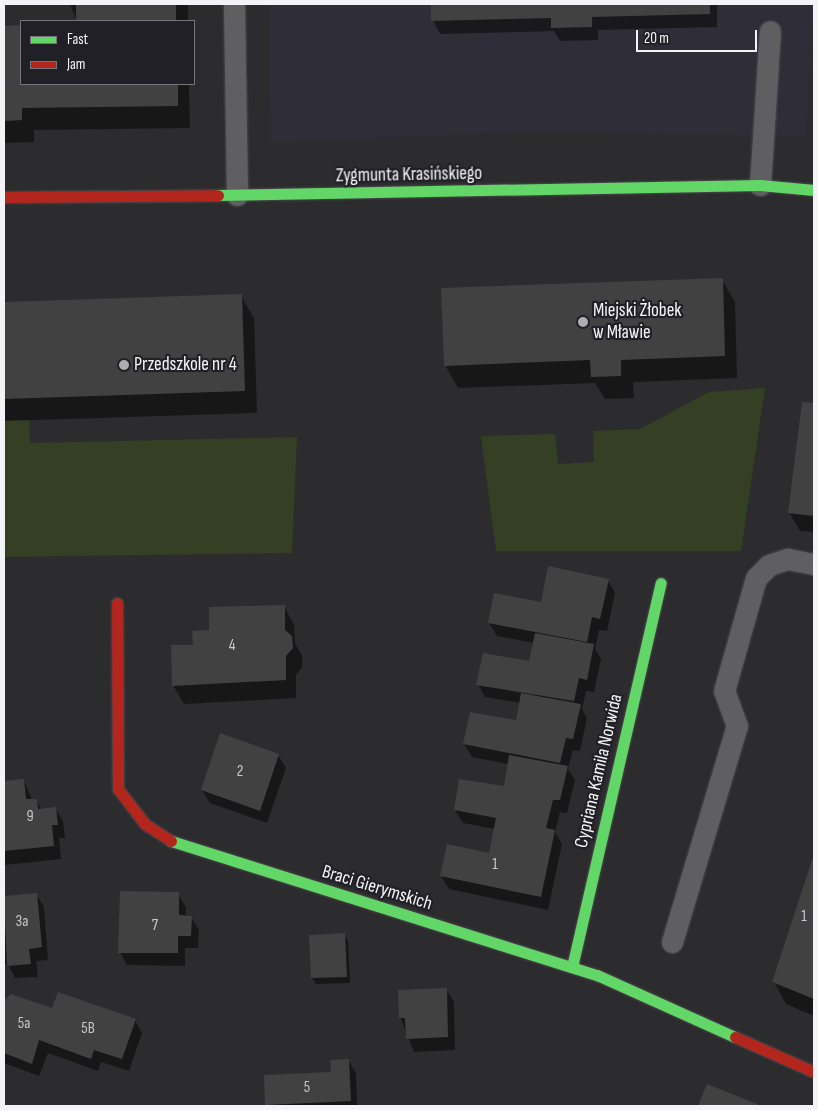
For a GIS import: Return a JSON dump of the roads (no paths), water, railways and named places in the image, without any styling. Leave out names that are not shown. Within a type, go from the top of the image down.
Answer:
[{"type":"street","name":"Zygmunta Krasińskiego","points":[[4,197],[237,195],[760,185],[814,190]]},
{"type":"street","name":"Cypriana Kamila Norwida","points":[[572,967],[661,583]]},
{"type":"street","name":"Braci Gierymskich","points":[[117,603],[118,789],[145,824],[170,842],[572,967],[814,1072]]},
{"type":"lane","points":[[234,4],[237,195]]},
{"type":"lane","points":[[760,185],[770,31]]},
{"type":"lane","points":[[672,942],[737,726],[724,690],[756,578],[769,565],[788,559],[814,564]]},
{"type":"place","name":"Miejski Żłobek w Mławie","points":[[583,322]]},
{"type":"place","name":"Przedszkole nr 4","points":[[124,365]]}]
